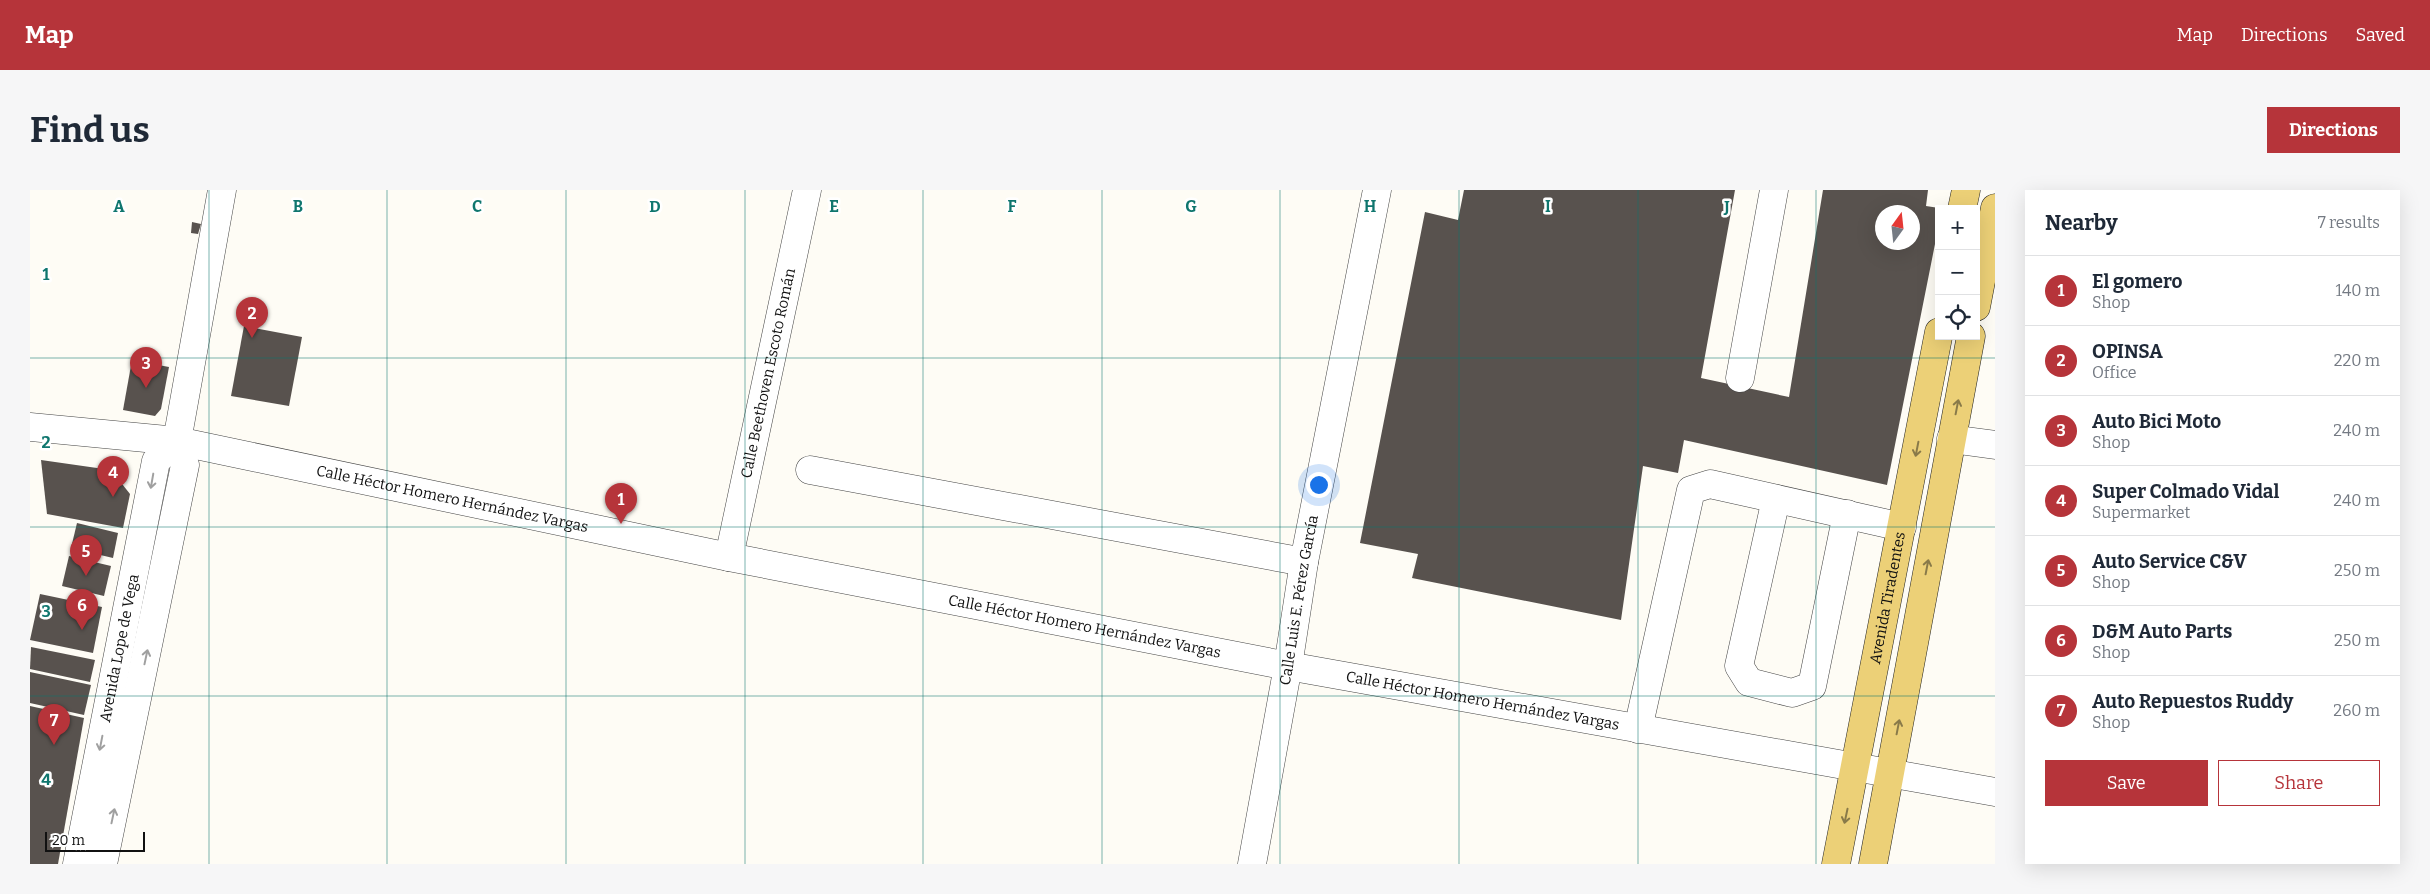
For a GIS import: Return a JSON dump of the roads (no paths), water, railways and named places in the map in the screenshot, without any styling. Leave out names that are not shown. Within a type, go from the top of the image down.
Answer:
[{"type":"main road","points":[[1963,205],[1966,190]]},
{"type":"main road","points":[[1978,295],[1995,208]]},
{"type":"main road","name":"Avenida Tiradentes","points":[[1836,864],[1937,340]]},
{"type":"main road","points":[[1872,864],[1970,340]]},
{"type":"street","name":"Avenida Lope de Vega","points":[[103,864],[185,465],[177,441],[222,190]]},
{"type":"street","name":"Calle Beethoven Escoto Román","points":[[729,557],[807,190]]},
{"type":"street","name":"Calle Luis E. Pérez García","points":[[1252,864],[1288,666],[1304,562],[1377,190]]},
{"type":"street","points":[[1740,378],[1774,190]]},
{"type":"street","name":"Calle Héctor Homero Hernández Vargas","points":[[30,427],[177,441],[729,557],[1288,666],[1995,792]]},
{"type":"street","points":[[1951,439],[1995,445]]},
{"type":"street","name":"Avenida Lope de Vega","points":[[77,864],[156,461],[177,441]]},
{"type":"street","points":[[810,470],[1304,562]]},
{"type":"street","points":[[1638,729],[1691,490],[1710,484],[1902,527]]},
{"type":"street","points":[[1776,499],[1739,666],[1749,682],[1792,693],[1812,686],[1847,514]]},
{"type":"place","name":"OPINSA","points":[[252,338]]},
{"type":"place","name":"Auto Bici Moto","points":[[146,388]]},
{"type":"place","name":"Super Colmado Vidal","points":[[113,497]]},
{"type":"place","name":"El gomero","points":[[621,524]]},
{"type":"place","name":"Auto Service C&V","points":[[86,576]]},
{"type":"place","name":"D&M Auto Parts","points":[[82,630]]},
{"type":"place","name":"Auto Repuestos Ruddy","points":[[54,745]]}]
